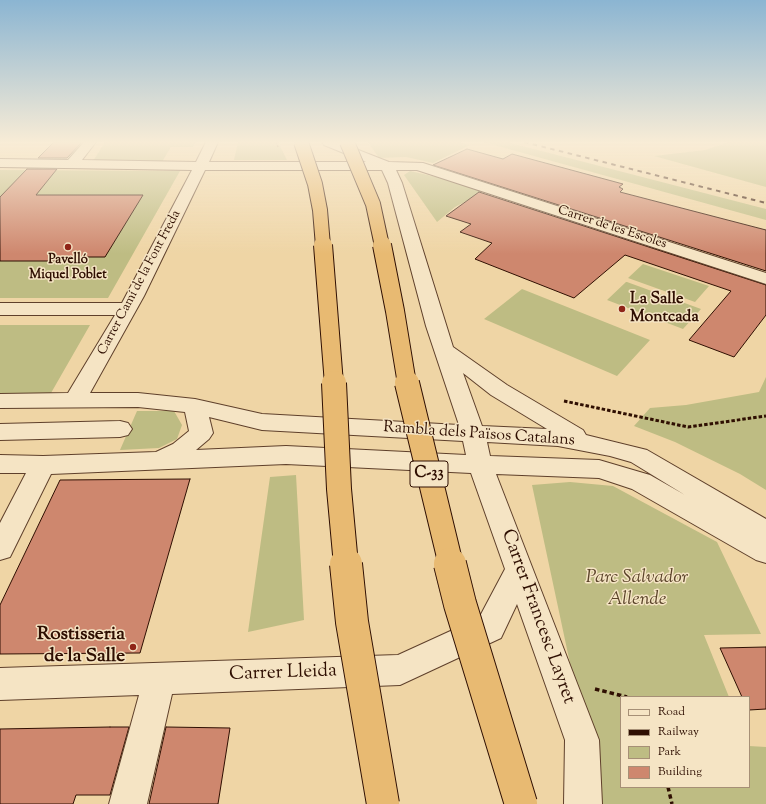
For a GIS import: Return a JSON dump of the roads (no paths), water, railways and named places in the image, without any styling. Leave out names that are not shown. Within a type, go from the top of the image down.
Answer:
[{"type":"highway","points":[[314,180],[320,210],[335,406],[339,488],[352,622],[383,804]]},
{"type":"highway","name":"C-33","points":[[363,180],[373,204],[395,311],[408,391],[460,604],[521,804]]},
{"type":"street","name":"Carrer Camí de la Font Freda","points":[[75,400],[127,309],[194,180]]},
{"type":"street","points":[[393,180],[436,326],[473,433]]},
{"type":"street","name":"Carrer de les Escoles","points":[[460,180],[766,279]]},
{"type":"street","points":[[0,310],[127,309]]},
{"type":"street","points":[[446,352],[527,408],[572,435],[599,446]]},
{"type":"street","name":"Rambla dels Països Catalans","points":[[0,401],[138,400],[195,406],[262,422],[558,438],[639,456],[655,464],[766,532]]},
{"type":"street","name":"Rambla dels Països Catalans","points":[[159,460],[181,450],[201,433],[195,406]]},
{"type":"street","points":[[506,465],[518,437],[527,408]]},
{"type":"street","points":[[0,432],[120,429]]},
{"type":"street","name":"Carrer Francesc Layret","points":[[473,433],[480,464],[582,740],[583,804]]},
{"type":"street","name":"Rambla dels Països Catalans","points":[[0,464],[43,465],[286,455],[599,469],[641,482],[766,552]]},
{"type":"street","points":[[0,549],[43,465]]},
{"type":"street","name":"Carrer Lleida","points":[[0,684],[400,670],[490,628],[519,569]]},
{"type":"street","points":[[128,804],[159,679]]},
{"type":"railway","points":[[673,180],[766,203]]},
{"type":"place","name":"Pavelló Miquel Poblet","points":[[68,247]]},
{"type":"place","name":"La Salle Montcada","points":[[622,309]]},
{"type":"place","name":"Rostisseria de la Salle","points":[[133,647]]},
{"type":"park label","name":"Parc Salvador Allende","points":[[637,590]]}]
